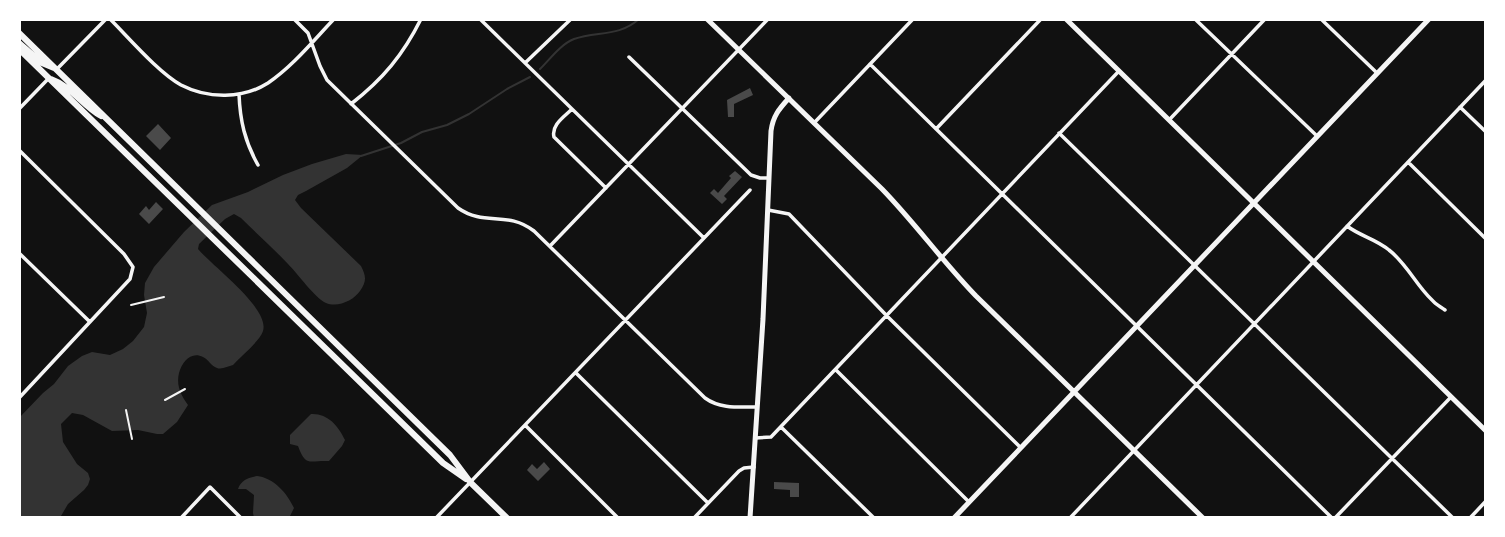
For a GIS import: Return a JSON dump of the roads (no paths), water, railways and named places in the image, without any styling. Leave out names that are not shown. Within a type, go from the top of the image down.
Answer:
[{"type":"main road","points":[[19,33],[402,407],[450,455],[471,483],[506,518]]},
{"type":"main road","points":[[19,43],[42,63],[57,69]]},
{"type":"main road","points":[[19,49],[443,463],[471,483]]},
{"type":"main road","points":[[49,78],[66,86],[92,111],[111,122]]},
{"type":"street","points":[[57,69],[108,19],[180,84],[209,94],[239,94],[267,84],[334,19]]},
{"type":"street","points":[[294,19],[308,33],[323,74],[467,214],[476,218],[517,220],[534,231],[712,404],[757,407]]},
{"type":"street","points":[[351,103],[381,79],[411,40],[421,19]]},
{"type":"street","points":[[480,19],[704,238]]},
{"type":"street","points":[[525,63],[571,19]]},
{"type":"street","points":[[707,19],[900,207],[976,296],[1203,518]]},
{"type":"street","points":[[550,246],[768,19]]},
{"type":"street","points":[[814,123],[913,19]]},
{"type":"street","points":[[936,129],[1041,19]]},
{"type":"street","points":[[1066,19],[1485,430]]},
{"type":"street","points":[[1195,19],[1317,136]]},
{"type":"street","points":[[1169,120],[1265,19]]},
{"type":"street","points":[[1321,19],[1377,73]]},
{"type":"street","points":[[954,518],[1429,19]]},
{"type":"street","points":[[629,57],[751,175],[769,178]]},
{"type":"street","points":[[870,64],[1334,518],[1451,397]]},
{"type":"street","points":[[755,438],[771,438],[1119,71]]},
{"type":"street","points":[[19,109],[49,78]]},
{"type":"street","points":[[1070,518],[1486,80]]},
{"type":"street","points":[[239,94],[245,139],[258,165]]},
{"type":"street","points":[[750,518],[773,119],[789,98]]},
{"type":"street","points":[[1460,107],[1486,132]]},
{"type":"street","points":[[572,109],[554,128],[554,137],[606,188]]},
{"type":"street","points":[[1059,133],[1452,518]]},
{"type":"street","points":[[19,150],[124,254],[133,267],[131,279],[19,398]]},
{"type":"street","points":[[133,160],[141,152]]},
{"type":"street","points":[[1408,162],[1486,239]]},
{"type":"street","points":[[436,518],[750,190]]},
{"type":"street","points":[[768,210],[789,214],[887,316],[1020,447]]},
{"type":"street","points":[[1347,226],[1390,250],[1432,301],[1445,310]]},
{"type":"street","points":[[19,253],[90,322]]},
{"type":"street","points":[[332,354],[339,346]]},
{"type":"street","points":[[836,370],[969,502]]},
{"type":"street","points":[[576,373],[708,503]]},
{"type":"street","points":[[394,415],[402,407]]},
{"type":"street","points":[[525,425],[618,518]]},
{"type":"street","points":[[781,427],[874,518]]},
{"type":"street","points":[[694,518],[742,469],[754,467]]},
{"type":"street","points":[[181,518],[210,487],[241,518]]},
{"type":"street","points":[[1470,518],[1486,501]]},
{"type":"waterway","points":[[540,69],[569,41],[624,29],[639,19]]},
{"type":"waterway","points":[[361,156],[447,125],[530,77]]}]
